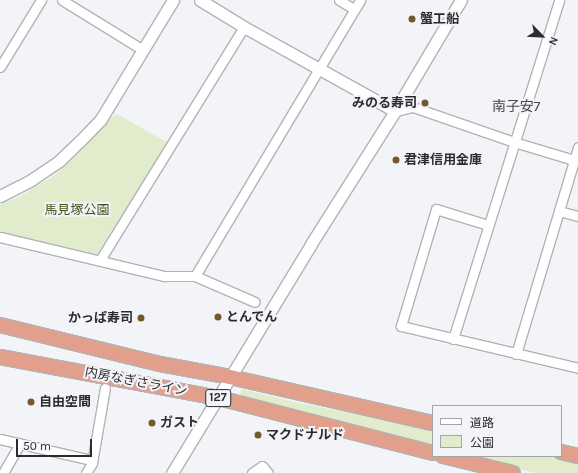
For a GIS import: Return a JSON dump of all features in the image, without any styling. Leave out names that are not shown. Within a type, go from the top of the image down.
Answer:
[{"type":"highway","name":"内房なぎさライン","points":[[0,325],[160,364],[230,377],[432,422]]},
{"type":"highway","name":"内房なぎさライン","points":[[0,357],[218,398],[432,453]]},
{"type":"highway","points":[[562,452],[578,456]]},
{"type":"highway","points":[[447,457],[514,473]]},
{"type":"street","points":[[0,67],[41,0]]},
{"type":"street","points":[[62,0],[143,50]]},
{"type":"street","points":[[0,196],[31,180],[60,160],[80,142],[101,119],[172,0]]},
{"type":"street","points":[[200,0],[244,27],[395,111],[413,107],[514,142],[574,160]]},
{"type":"street","points":[[339,0],[354,9]]},
{"type":"street","points":[[195,276],[360,0]]},
{"type":"street","points":[[172,473],[395,111],[461,0]]},
{"type":"street","points":[[452,339],[559,0]]},
{"type":"street","points":[[100,260],[244,27]]},
{"type":"street","points":[[516,354],[578,147]]},
{"type":"street","points":[[488,225],[436,209],[401,326],[578,368]]},
{"type":"street","points":[[559,210],[578,216]]},
{"type":"street","points":[[0,237],[164,276],[195,276],[255,302]]},
{"type":"street","points":[[86,473],[92,463],[91,460],[105,388]]},
{"type":"street","points":[[0,439],[91,460]]},
{"type":"street","points":[[3,473],[20,443]]},
{"type":"street","points":[[252,473],[262,466],[268,473]]},
{"type":"green space","name":"馬見塚公園","points":[[117,114],[168,143],[97,254],[93,256],[0,235],[0,204],[19,197],[55,175],[87,145],[109,119]]},
{"type":"green space","points":[[242,389],[299,403],[432,429],[432,448],[321,416],[240,396]]},
{"type":"green space","points":[[468,457],[556,457],[578,462],[578,473],[536,473]]},
{"type":"place","name":"蟹工船","points":[[412,19]]},
{"type":"place","name":"みのる寿司","points":[[425,103]]},
{"type":"place","name":"君津信用金庫","points":[[396,160]]},
{"type":"place","name":"とんでん","points":[[218,317]]},
{"type":"place","name":"かっぱ寿司","points":[[141,318]]},
{"type":"place","name":"自由空間","points":[[31,402]]},
{"type":"place","name":"ガスト","points":[[152,423]]},
{"type":"place","name":"マクドナルド","points":[[258,435]]},
{"type":"district","name":"南子安7","points":[[516,107]]}]
